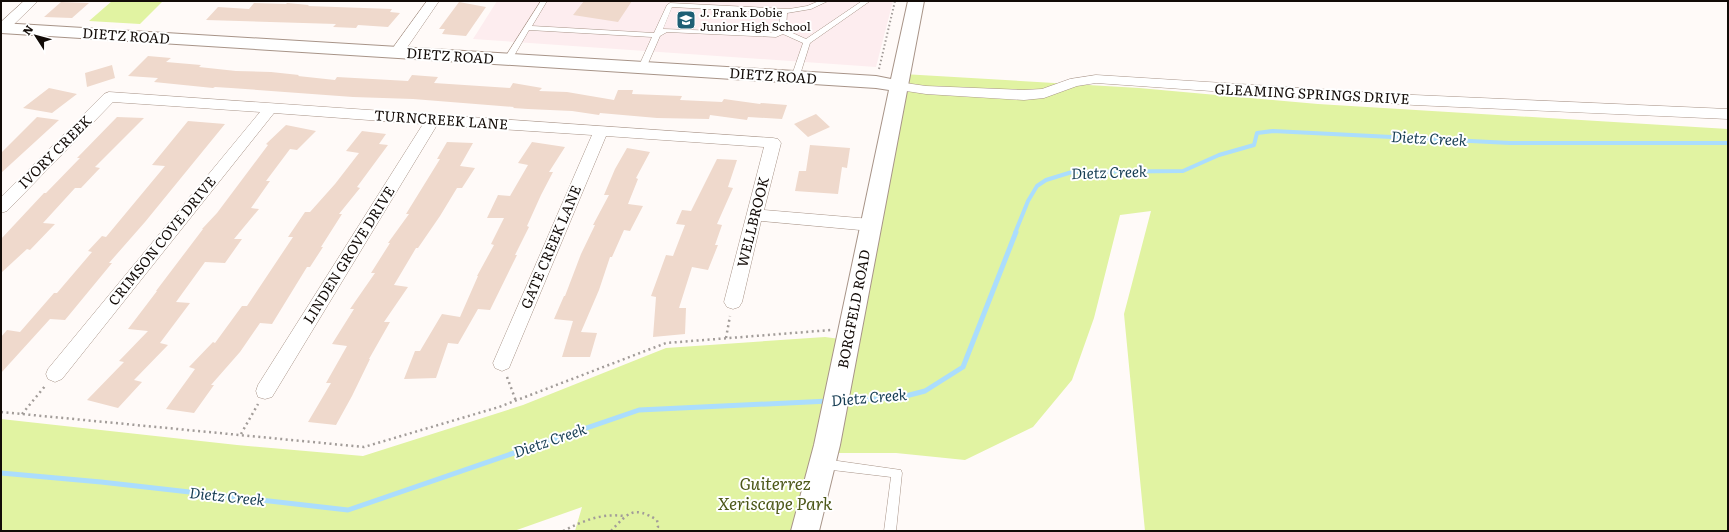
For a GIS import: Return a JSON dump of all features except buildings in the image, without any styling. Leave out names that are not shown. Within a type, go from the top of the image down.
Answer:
[{"type":"street","points":[[1,28],[32,1]]},
{"type":"street","points":[[397,52],[433,1]]},
{"type":"street","name":"BORGFELD ROAD","points":[[805,531],[824,454],[838,335],[871,225],[916,1]]},
{"type":"street","name":"DIETZ ROAD","points":[[1,28],[876,82],[898,86]]},
{"type":"street","name":"GLEAMING SPRINGS DRIVE","points":[[898,86],[926,90],[1024,96],[1044,93],[1075,82],[1096,79],[1414,100],[1728,114]]},
{"type":"street","name":"TURNCREEK LANE","points":[[110,97],[773,143]]},
{"type":"street","name":"IVORY CREEK","points":[[1,207],[110,97]]},
{"type":"street","name":"CRIMSON COVE DRIVE","points":[[55,374],[270,108]]},
{"type":"street","name":"LINDEN GROVE DRIVE","points":[[266,391],[434,120]]},
{"type":"street","name":"GATE CREEK LANE","points":[[502,363],[601,131]]},
{"type":"street","name":"WELLBROOK","points":[[733,302],[773,143]]},
{"type":"street","points":[[756,215],[871,225]]},
{"type":"lane","points":[[508,60],[544,1]]},
{"type":"lane","points":[[642,68],[670,5],[784,10],[809,8],[825,1]]},
{"type":"lane","points":[[795,78],[807,42],[867,1]]},
{"type":"lane","points":[[782,31],[784,10]]},
{"type":"lane","points":[[528,28],[656,35],[666,30],[776,35],[782,31]]},
{"type":"lane","points":[[782,31],[807,42]]},
{"type":"lane","points":[[824,454],[897,472],[890,531]]},
{"type":"path","points":[[876,82],[895,1]]},
{"type":"path","points":[[726,338],[733,302]]},
{"type":"path","points":[[1,412],[364,447],[499,408],[666,343],[726,338],[838,335]]},
{"type":"path","points":[[502,363],[516,401]]},
{"type":"path","points":[[22,414],[55,374]]},
{"type":"path","points":[[241,434],[266,391]]},
{"type":"path","points":[[611,531],[624,516],[632,511],[642,511],[657,520],[658,527],[656,531]]},
{"type":"path","points":[[563,531],[600,515],[613,514],[624,516]]},
{"type":"shaded area","name":"J. Frank Dobie Junior High School","points":[[497,1],[893,1],[876,67],[473,39]]},
{"type":"green space","points":[[112,1],[163,1],[140,24],[89,21]]},
{"type":"green space","name":"Guiterrez Xeriscape Park","points":[[903,74],[1139,88],[1318,104],[1728,129],[1728,531],[1145,531],[1124,314],[1151,211],[1120,215],[1094,318],[1072,380],[1033,427],[965,460],[896,453],[825,453],[805,531],[575,531],[582,507],[514,531],[1,531],[1,419],[237,445],[363,456],[523,405],[666,348],[825,337],[848,340]]},
{"type":"waterway","name":"Dietz Creek","points":[[1015,233],[1028,201],[1037,186],[1046,180],[1072,172],[1183,171],[1219,155],[1254,145],[1257,133],[1273,131],[1510,143],[1728,143]]},
{"type":"waterway","name":"Dietz Creek","points":[[844,400],[898,398],[925,391],[963,367],[1016,232]]},
{"type":"waterway","name":"Dietz Creek","points":[[1,473],[101,482],[348,510],[639,410],[829,401]]},
{"type":"place","name":"J. Frank Dobie Junior High School","points":[[686,20]]}]
